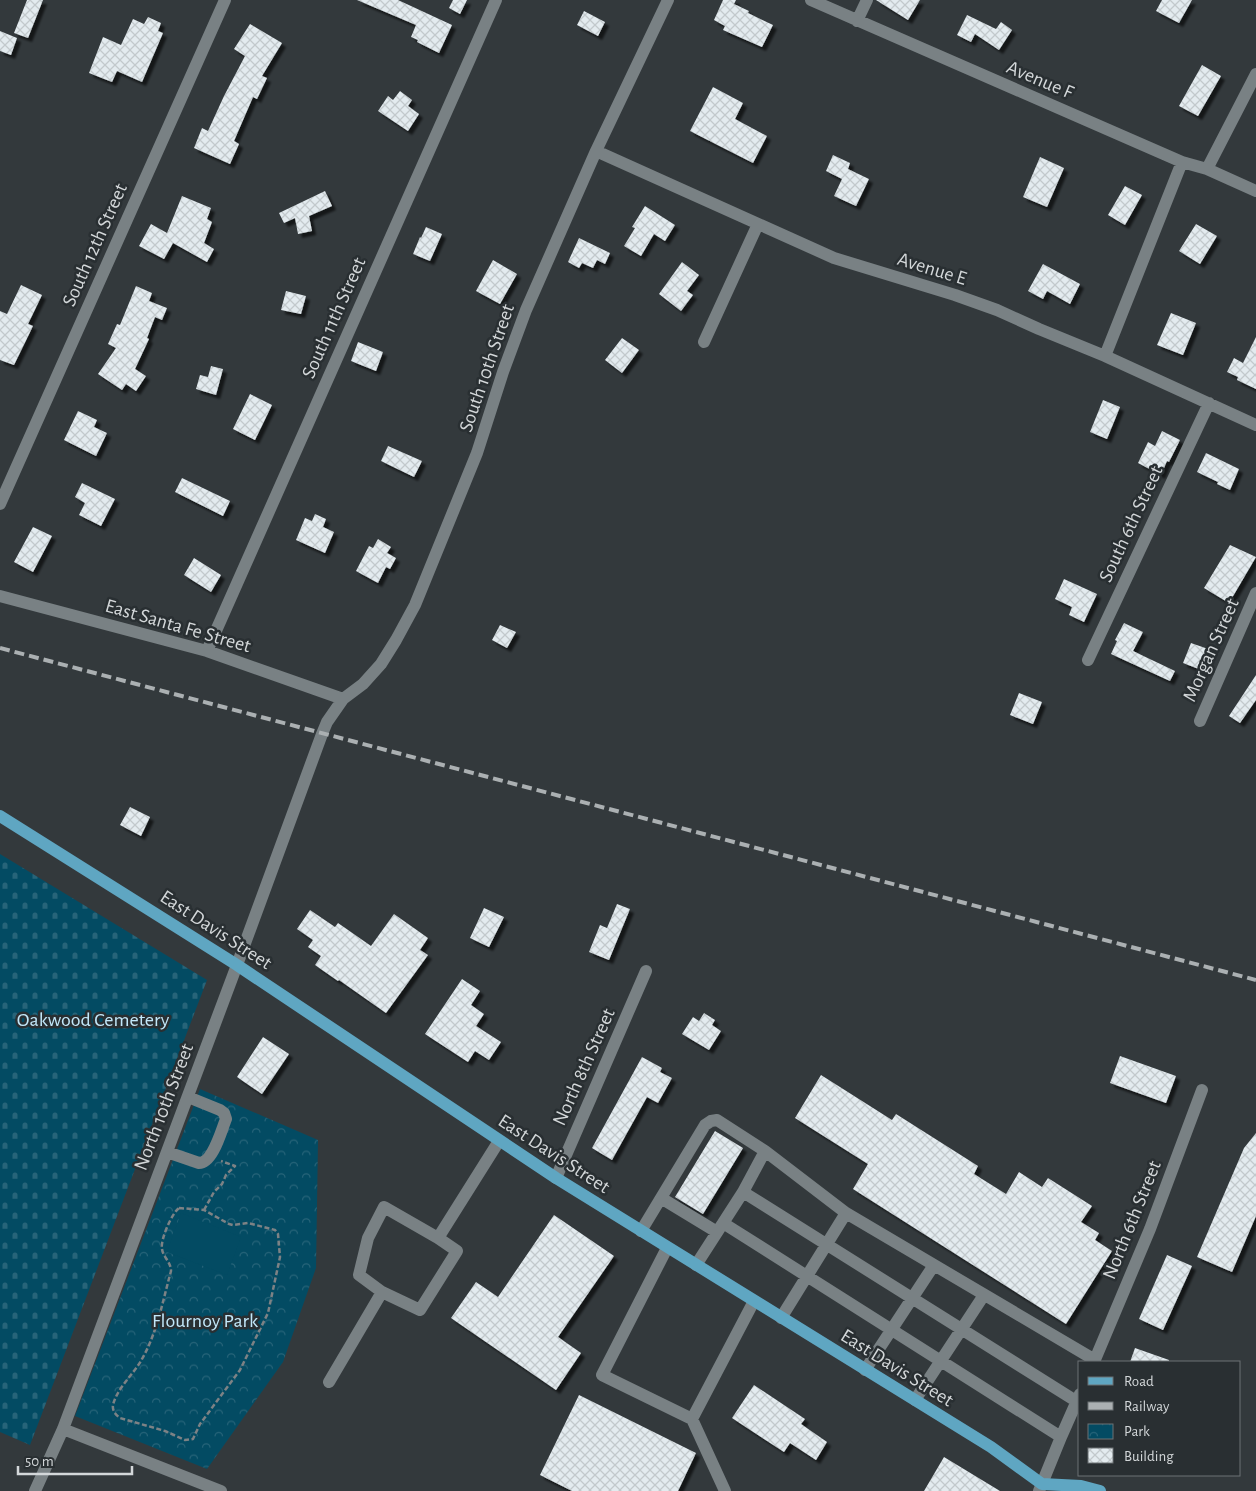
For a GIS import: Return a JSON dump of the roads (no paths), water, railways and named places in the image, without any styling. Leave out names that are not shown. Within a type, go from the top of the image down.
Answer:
[{"type":"main road","name":"East Davis Street","points":[[0,816],[238,965],[556,1178],[991,1447],[1043,1489]]},
{"type":"main road","points":[[1043,1489],[1081,1486],[1100,1491]]},
{"type":"street","name":"South 12th Street","points":[[0,504],[224,0]]},
{"type":"street","name":"South 11th Street","points":[[206,651],[496,0]]},
{"type":"street","name":"South 10th Street","points":[[322,734],[327,722],[343,698],[363,684],[381,664],[414,605],[478,452],[503,372],[526,310],[596,151],[668,0]]},
{"type":"street","name":"Avenue F","points":[[810,0],[1182,162],[1207,169],[1256,191]]},
{"type":"street","points":[[857,21],[867,0]]},
{"type":"street","points":[[1207,169],[1256,74]]},
{"type":"street","name":"Avenue E","points":[[596,151],[834,258],[955,295],[997,310],[1105,356],[1256,425]]},
{"type":"street","points":[[1105,356],[1182,162]]},
{"type":"street","points":[[704,342],[758,224]]},
{"type":"street","name":"South 6th Street","points":[[1088,660],[1209,403]]},
{"type":"street","name":"Morgan Street","points":[[1200,722],[1256,593]]},
{"type":"street","name":"East Santa Fe Street","points":[[0,596],[206,651],[343,698]]},
{"type":"street","name":"North 10th Street","points":[[35,1491],[63,1429],[238,965],[322,734]]},
{"type":"street","name":"North 8th Street","points":[[556,1178],[646,971]]},
{"type":"street","name":"North 6th Street","points":[[1094,1361],[1150,1229],[1202,1090]]},
{"type":"street","points":[[167,1152],[203,1163],[210,1157],[226,1119],[220,1110],[188,1097]]},
{"type":"street","points":[[641,1231],[705,1125],[717,1120],[766,1152],[846,1213],[1094,1361]]},
{"type":"street","points":[[438,1238],[499,1141]]},
{"type":"street","points":[[696,1265],[743,1192],[766,1152]]},
{"type":"street","points":[[743,1192],[962,1329],[1078,1397],[1061,1437],[1043,1489]]},
{"type":"street","points":[[661,1198],[720,1227],[807,1276],[1061,1437]]},
{"type":"street","points":[[384,1206],[438,1238],[457,1251],[420,1310],[382,1292],[359,1274],[368,1238],[384,1206]]},
{"type":"street","points":[[781,1318],[846,1213]]},
{"type":"street","points":[[667,1248],[602,1375],[692,1419],[725,1491]]},
{"type":"street","points":[[865,1370],[934,1265]]},
{"type":"street","points":[[329,1382],[382,1292]]},
{"type":"street","points":[[915,1400],[984,1295]]},
{"type":"street","points":[[692,1419],[754,1301]]},
{"type":"street","points":[[63,1429],[221,1491]]},
{"type":"railway","points":[[0,648],[1256,980]]},
{"type":"park label","name":"Oakwood Cemetery","points":[[93,1020]]},
{"type":"park label","name":"Flournoy Park","points":[[205,1321]]}]
